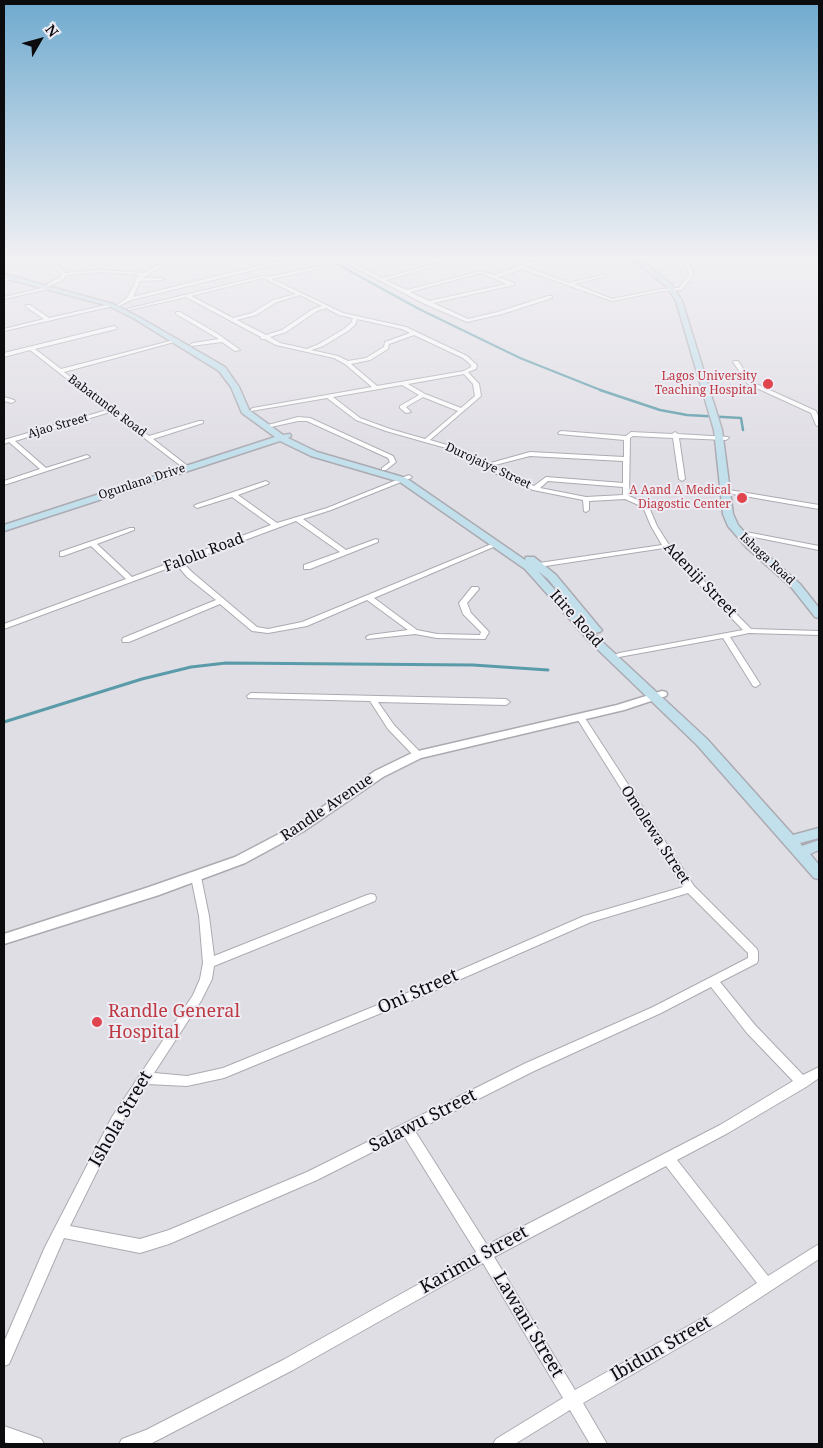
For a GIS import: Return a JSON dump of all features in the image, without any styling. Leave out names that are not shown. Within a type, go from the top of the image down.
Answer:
[{"type":"main road","points":[[147,324],[210,358],[227,373],[245,412],[283,435]]},
{"type":"main road","points":[[155,324],[193,345],[235,375],[247,403],[283,435]]},
{"type":"main road","name":"Ishaga Road","points":[[687,324],[719,424],[729,492],[737,525],[802,585],[819,605]]},
{"type":"main road","name":"Ogunlana Drive","points":[[4,523],[283,435]]},
{"type":"main road","name":"Itire Road","points":[[283,435],[313,449],[384,469],[425,486],[539,565],[552,577],[619,655],[819,862]]},
{"type":"main road","name":"Itire Road","points":[[283,435],[314,454],[406,478],[529,567],[593,639],[659,695]]},
{"type":"main road","name":"Ishaga Road","points":[[722,437],[728,514],[733,526],[751,546],[796,586],[819,615]]},
{"type":"main road","name":"Ogunlana Drive","points":[[4,528],[185,466]]},
{"type":"main road","points":[[803,845],[819,833]]},
{"type":"main road","name":"Itire Road","points":[[803,845],[819,874]]},
{"type":"street","points":[[5,329],[31,324]]},
{"type":"street","points":[[196,324],[237,350]]},
{"type":"street","points":[[237,324],[262,338],[278,344],[328,355],[347,363],[376,388]]},
{"type":"street","points":[[262,338],[284,331],[295,324]]},
{"type":"street","points":[[306,350],[332,338],[353,324]]},
{"type":"street","points":[[253,410],[465,372],[474,366],[465,357],[395,325],[385,324]]},
{"type":"street","points":[[4,355],[114,328]]},
{"type":"street","points":[[347,363],[368,359],[386,348],[387,343],[413,333]]},
{"type":"street","points":[[60,371],[176,340]]},
{"type":"street","points":[[193,345],[224,340]]},
{"type":"street","name":"Babatunde Road","points":[[30,348],[185,466]]},
{"type":"street","points":[[736,362],[750,383],[814,412],[819,424]]},
{"type":"street","points":[[427,440],[478,396],[479,390],[476,384],[465,372]]},
{"type":"street","points":[[403,383],[423,395],[461,410]]},
{"type":"street","points":[[408,412],[402,407],[423,395]]},
{"type":"street","name":"Durojaiye Street","points":[[329,397],[358,419],[388,430],[455,448],[510,479],[535,488],[586,499],[626,497]]},
{"type":"street","points":[[4,400],[12,401]]},
{"type":"street","name":"Ajao Street","points":[[7,441],[112,410]]},
{"type":"street","points":[[271,425],[298,419],[308,419],[391,457],[393,462],[384,469]]},
{"type":"street","points":[[149,438],[201,422]]},
{"type":"street","points":[[626,497],[627,438],[631,434],[638,432],[722,437]]},
{"type":"street","points":[[561,433],[627,438]]},
{"type":"street","points":[[675,434],[682,479]]},
{"type":"street","points":[[7,441],[44,470]]},
{"type":"street","points":[[489,466],[530,454],[626,459]]},
{"type":"street","points":[[4,483],[87,457]]},
{"type":"street","name":"Falolu Road","points":[[4,627],[406,478]]},
{"type":"street","points":[[535,488],[546,479],[627,485]]},
{"type":"street","points":[[198,506],[266,483]]},
{"type":"street","points":[[729,492],[819,507]]},
{"type":"street","points":[[234,495],[276,525]]},
{"type":"street","name":"Adeniji Street","points":[[626,497],[640,502],[650,510],[654,526],[666,546],[749,631]]},
{"type":"street","points":[[586,499],[586,510]]},
{"type":"street","points":[[298,519],[345,552]]},
{"type":"street","points":[[63,554],[132,528]]},
{"type":"street","points":[[746,534],[819,548]]},
{"type":"street","points":[[307,567],[376,541]]},
{"type":"street","points":[[93,544],[131,580]]},
{"type":"street","points":[[179,563],[220,601],[255,629],[268,632],[304,624],[496,544]]},
{"type":"street","points":[[539,565],[666,546]]},
{"type":"street","points":[[370,637],[415,632],[446,637],[485,635],[485,632],[467,614],[463,603],[476,589]]},
{"type":"street","points":[[369,598],[415,632]]},
{"type":"street","points":[[126,640],[220,601]]},
{"type":"street","points":[[619,655],[694,639],[749,631],[819,633]]},
{"type":"street","points":[[725,635],[756,684]]},
{"type":"street","name":"Randle Avenue","points":[[4,939],[196,877],[273,844],[300,828],[353,789],[398,763],[418,754],[580,717],[659,695]]},
{"type":"street","points":[[251,696],[506,702]]},
{"type":"street","points":[[373,700],[390,727],[418,754]]},
{"type":"street","name":"Omolewa Street","points":[[580,717],[630,798],[690,889],[744,942]]},
{"type":"street","name":"Ishola Street","points":[[4,1359],[61,1232],[116,1121],[197,998],[206,979],[209,962],[204,916],[196,877]]},
{"type":"street","name":"Oni Street","points":[[144,1078],[187,1081],[224,1073],[408,998],[588,919],[690,889]]},
{"type":"street","points":[[209,962],[371,898]]},
{"type":"street","name":"Salawu Street","points":[[61,1232],[140,1246],[154,1242],[312,1176],[530,1067],[713,982],[753,960],[753,952],[744,942]]},
{"type":"street","points":[[713,982],[751,1028],[802,1083]]},
{"type":"street","name":"Karimu Street","points":[[127,1444],[149,1437],[255,1382],[485,1254],[724,1129],[819,1072]]},
{"type":"street","name":"Lawani Street","points":[[407,1130],[485,1254],[599,1444]]},
{"type":"street","points":[[668,1158],[766,1284]]},
{"type":"street","name":"Ibidun Street","points":[[500,1444],[718,1317],[819,1251]]},
{"type":"street","points":[[4,1434],[36,1444]]},
{"type":"waterway","points":[[449,324],[520,358],[603,391]]},
{"type":"waterway","points":[[603,391],[660,410],[687,415],[741,418],[743,430]]},
{"type":"waterway","points":[[4,722],[142,679],[191,667],[226,663],[473,665],[548,670]]},
{"type":"place","name":"Lagos University Teaching Hospital","points":[[768,384]]},
{"type":"place","name":"A Aand A Medical Diagostic Center","points":[[742,498]]},
{"type":"place","name":"Randle General Hospital","points":[[97,1022]]}]
